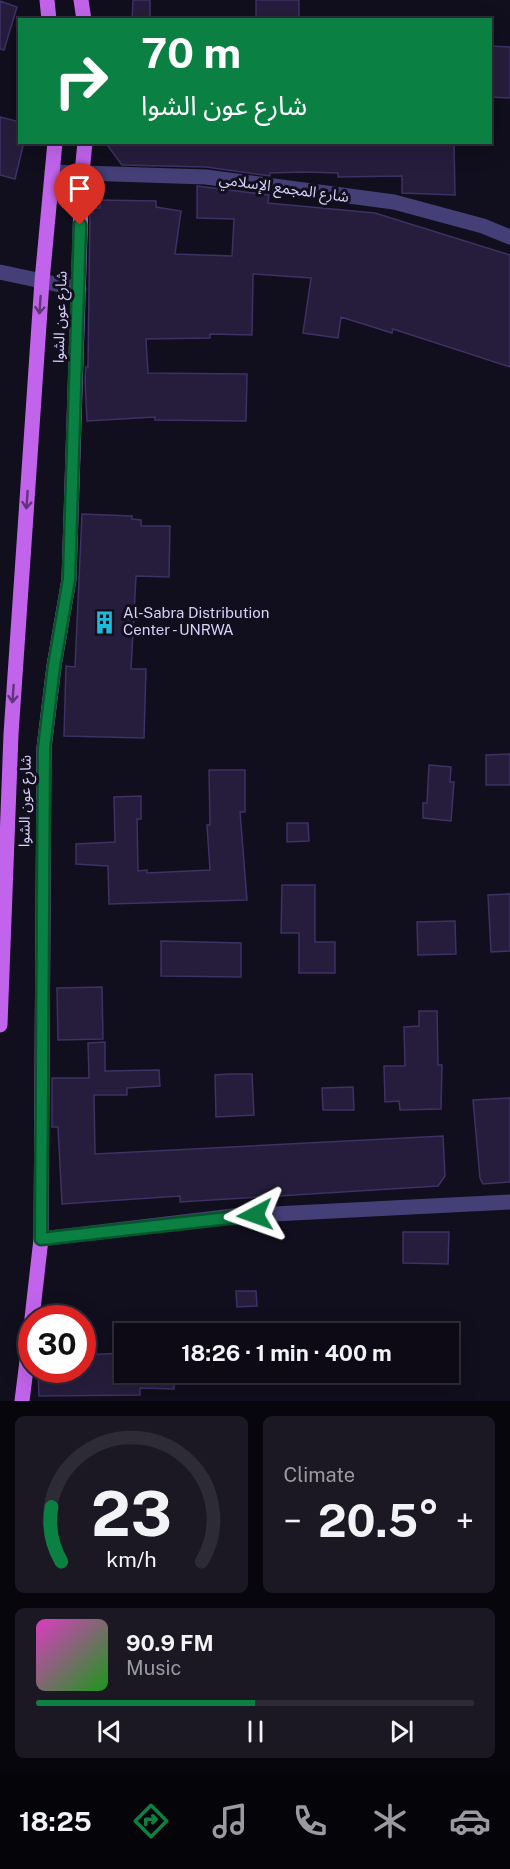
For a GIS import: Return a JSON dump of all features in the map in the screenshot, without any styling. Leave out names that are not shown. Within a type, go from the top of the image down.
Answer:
[{"type":"main road","points":[[47,0],[49,18]]},
{"type":"main road","points":[[81,0],[84,18]]},
{"type":"main road","name":"شارع عون الشوا","points":[[0,1025],[11,734],[42,281],[55,144]]},
{"type":"main road","name":"شارع عون الشوا","points":[[34,1305],[41,1239],[44,748],[54,666],[69,579],[85,144]]},
{"type":"main road","name":"شارع عون الشوا","points":[[22,1401],[24,1383]]},
{"type":"street","name":"شارع المجمع الإسلامي","points":[[52,172],[206,177],[394,202],[483,226],[510,237]]},
{"type":"street","points":[[0,272],[79,289]]},
{"type":"street","points":[[41,1239],[233,1216],[510,1202]]},
{"type":"building","points":[[133,0],[150,0],[150,18],[132,18]]},
{"type":"building","points":[[256,0],[299,0],[299,18],[256,18]]},
{"type":"building","points":[[0,1],[17,7],[4,50],[0,49]]},
{"type":"building","points":[[492,46],[510,47],[510,98],[492,97]]},
{"type":"building","points":[[0,117],[18,122],[18,144],[24,144],[15,179],[0,175]]},
{"type":"building","points":[[106,144],[454,144],[455,195],[402,193],[402,176],[338,177],[338,173],[305,172],[270,173],[270,176],[206,167],[122,165]]},
{"type":"building","points":[[197,186],[269,195],[268,203],[375,213],[510,255],[510,367],[393,329],[392,333],[341,317],[338,338],[303,333],[311,278],[253,274],[252,335],[210,334],[210,338],[146,339],[148,373],[247,374],[246,421],[155,420],[155,417],[87,421],[85,381],[86,367],[88,367],[90,213],[93,213],[93,208],[100,208],[100,200],[156,201],[156,207],[181,211],[175,254],[232,256],[234,219],[197,218]]},
{"type":"building","points":[[82,514],[132,516],[132,519],[141,520],[141,526],[170,526],[169,577],[136,576],[131,669],[146,669],[144,738],[64,736],[66,666],[75,667]]},
{"type":"building","points":[[510,754],[510,785],[486,785],[486,755]]},
{"type":"building","points":[[429,765],[451,767],[450,782],[454,782],[451,821],[423,818],[423,803],[427,803]]},
{"type":"building","points":[[209,770],[245,770],[245,812],[240,812],[247,900],[109,904],[108,866],[76,864],[76,844],[115,842],[114,797],[141,796],[141,819],[137,819],[138,871],[147,870],[147,873],[210,870],[207,825],[210,825]]},
{"type":"building","points":[[287,823],[308,823],[309,841],[287,842]]},
{"type":"building","points":[[282,885],[315,885],[315,942],[335,942],[335,973],[299,973],[299,933],[281,933]]},
{"type":"building","points":[[510,894],[510,951],[491,952],[488,895]]},
{"type":"building","points":[[455,921],[456,954],[418,955],[417,922]]},
{"type":"building","points":[[161,941],[241,943],[241,977],[161,976]]},
{"type":"building","points":[[102,987],[103,1039],[58,1040],[57,988]]},
{"type":"building","points":[[419,1011],[437,1011],[438,1065],[442,1065],[441,1109],[400,1110],[399,1101],[385,1102],[384,1066],[405,1066],[404,1027],[419,1026]]},
{"type":"building","points":[[105,1042],[105,1071],[159,1070],[160,1086],[127,1088],[127,1095],[94,1095],[95,1154],[443,1136],[445,1176],[438,1186],[180,1202],[180,1196],[62,1204],[58,1127],[52,1127],[52,1078],[89,1078],[88,1043]]},
{"type":"building","points":[[252,1074],[254,1115],[216,1117],[215,1075]]},
{"type":"building","points":[[353,1087],[354,1110],[323,1110],[322,1088]]},
{"type":"building","points":[[510,1098],[510,1182],[483,1184],[480,1178],[473,1100]]},
{"type":"building","points":[[403,1232],[449,1232],[448,1264],[403,1263]]},
{"type":"building","points":[[236,1291],[256,1291],[257,1306],[237,1307]]},
{"type":"building","points":[[114,1353],[114,1383],[174,1383],[174,1389],[140,1388],[140,1395],[39,1396],[38,1383],[96,1383],[96,1354]]},
{"type":"place","name":"Al-Sabra Distribution Center - UNRWA","points":[[105,622]]},
{"type":"route","points":[[80,225],[69,579],[54,666],[44,748],[41,926],[41,1239],[255,1215]]}]
